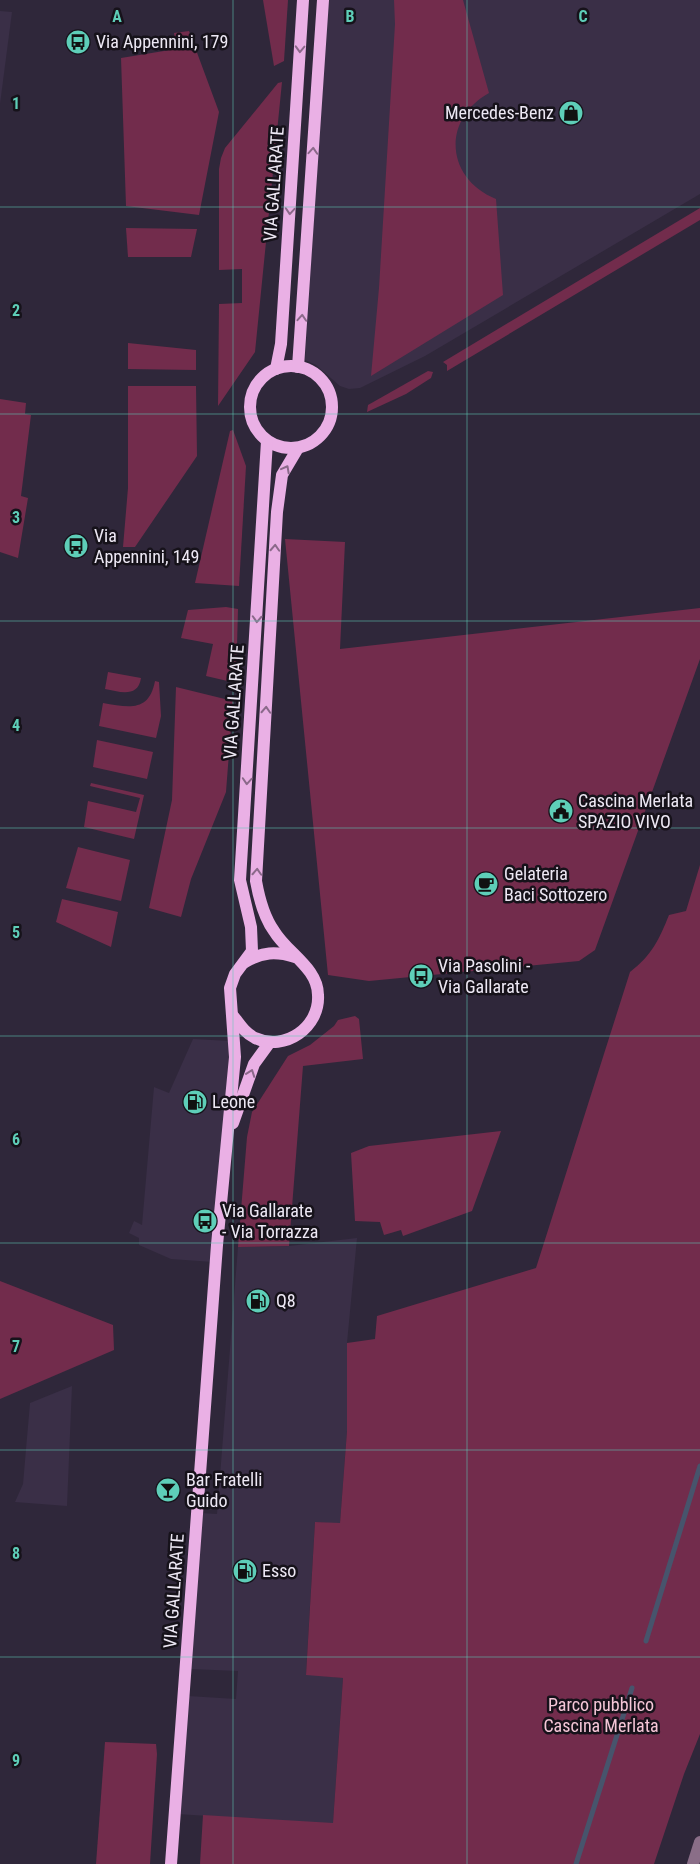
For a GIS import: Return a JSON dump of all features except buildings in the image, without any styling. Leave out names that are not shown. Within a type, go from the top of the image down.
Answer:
[{"type":"main road","name":"VIA GALLARATE","points":[[276,369],[281,344],[302,0]]},
{"type":"main road","name":"VIA GALLARATE","points":[[298,367],[323,0]]},
{"type":"main road","points":[[298,367],[313,372],[324,383],[331,400],[332,414],[326,430],[314,442],[298,448],[282,448],[267,441],[258,432],[252,420],[250,408],[253,392],[262,378],[276,369],[298,367]]},
{"type":"main road","name":"VIA GALLARATE","points":[[171,1864],[226,1142],[235,1057],[234,1017],[229,1002],[230,988],[235,974],[252,950],[252,937],[240,880],[267,441]]},
{"type":"main road","name":"VIA GALLARATE","points":[[226,1142],[254,1064],[270,1042],[290,1039],[300,1034],[311,1022],[317,1009],[316,981],[308,969],[295,957],[273,930],[260,900],[256,881],[277,512],[282,475],[298,448]]},
{"type":"main road","points":[[245,962],[269,952],[295,957]]},
{"type":"main road","points":[[234,1017],[243,1029],[256,1038],[270,1042]]},
{"type":"street","points":[[693,1864],[700,1842]]},
{"type":"shaded area","points":[[327,0],[700,0],[700,194],[425,356],[360,388],[349,389],[340,386],[316,365],[305,360]]},
{"type":"shaded area","points":[[0,11],[12,12],[0,104]]},
{"type":"shaded area","points":[[193,1039],[230,1041],[213,1262],[171,1259],[139,1245],[139,1238],[129,1233],[134,1221],[142,1225],[154,1087],[169,1093]]},
{"type":"shaded area","points":[[357,1238],[347,1343],[347,1431],[340,1524],[315,1522],[306,1674],[343,1678],[333,1824],[177,1814],[188,1696],[236,1699],[238,1671],[190,1669],[200,1513],[217,1514],[238,1247],[289,1246]]},
{"type":"shaded area","points":[[72,1386],[67,1506],[15,1502],[23,1484],[30,1403]]},
{"type":"green space","points":[[263,0],[288,0],[284,61],[274,66]]},
{"type":"green space","points":[[394,0],[463,0],[489,93],[473,104],[463,118],[457,133],[456,149],[459,164],[467,178],[479,190],[496,199],[503,295],[371,376],[379,288],[395,24]]},
{"type":"green space","points":[[189,31],[219,112],[199,215],[126,206],[121,58],[176,49],[174,33]]},
{"type":"green space","points":[[282,82],[255,352],[218,406],[219,304],[242,303],[242,269],[219,270],[219,169],[221,158],[225,148],[278,83]]},
{"type":"green space","points":[[700,208],[700,220],[447,371],[447,365],[443,362]]},
{"type":"green space","points":[[126,228],[197,229],[191,257],[128,257]]},
{"type":"green space","points":[[128,343],[196,350],[196,370],[128,369]]},
{"type":"green space","points":[[428,371],[433,372],[431,378],[406,394],[367,412],[368,405]]},
{"type":"green space","points":[[128,386],[196,386],[197,456],[135,547],[123,547],[128,488]]},
{"type":"green space","points":[[0,399],[26,403],[25,414],[31,415],[21,496],[28,498],[18,558],[0,552]]},
{"type":"green space","points":[[233,430],[246,466],[239,586],[195,583],[230,431]]},
{"type":"green space","points":[[285,539],[345,542],[340,649],[700,608],[700,659],[595,950],[579,961],[369,981],[328,975]]},
{"type":"green space","points":[[226,607],[238,609],[236,683],[206,676],[213,644],[181,638],[188,610]]},
{"type":"green space","points":[[108,672],[141,678],[136,689],[132,691],[105,689]]},
{"type":"green space","points":[[155,681],[159,682],[161,716],[156,738],[99,726],[103,703],[136,706],[148,698]]},
{"type":"green space","points":[[176,687],[233,701],[226,792],[191,879],[181,917],[149,908],[172,800]]},
{"type":"green space","points":[[97,740],[153,752],[147,779],[93,767]]},
{"type":"green space","points":[[91,783],[144,795],[134,839],[84,827],[88,801],[136,812],[140,798],[90,786]]},
{"type":"green space","points":[[78,847],[130,860],[121,901],[66,888]]},
{"type":"green space","name":"Parco pubblico Cascina Merlata","points":[[700,865],[700,1734],[684,1774],[654,1864],[200,1864],[203,1815],[333,1823],[343,1678],[306,1675],[315,1522],[340,1523],[347,1431],[347,1343],[375,1339],[377,1316],[536,1268],[630,972],[638,966],[654,946],[669,915],[686,911]]},
{"type":"green space","points":[[62,899],[118,912],[111,947],[56,922]]},
{"type":"green space","points":[[355,1016],[359,1019],[363,1059],[303,1066],[289,1246],[238,1247],[247,1137],[252,1112],[288,1056],[310,1045],[334,1026],[338,1020]]},
{"type":"green space","points":[[501,1131],[472,1211],[403,1236],[401,1230],[384,1235],[380,1222],[355,1221],[351,1153],[369,1146]]},
{"type":"green space","points":[[0,1281],[113,1325],[114,1350],[0,1399]]},
{"type":"green space","points":[[105,1742],[156,1744],[150,1864],[96,1864]]},
{"type":"waterway","points":[[646,1641],[700,1466]]},
{"type":"waterway","points":[[576,1864],[632,1688]]},
{"type":"place","name":"Via Appennini, 179","points":[[78,42]]},
{"type":"place","name":"Mercedes-Benz","points":[[571,113]]},
{"type":"place","name":"Via Appennini, 149","points":[[76,546]]},
{"type":"place","name":"Cascina Merlata SPAZIO VIVO","points":[[561,811]]},
{"type":"place","name":"Gelateria Baci Sottozero","points":[[486,884]]},
{"type":"place","name":"Via Pasolini - Via Gallarate","points":[[421,976]]},
{"type":"place","name":"Leone","points":[[195,1102]]},
{"type":"place","name":"Via Gallarate - Via Torrazza","points":[[205,1221]]},
{"type":"place","name":"Q8","points":[[258,1301]]},
{"type":"place","name":"Bar Fratelli Guido","points":[[168,1490]]},
{"type":"place","name":"Esso","points":[[245,1571]]}]
